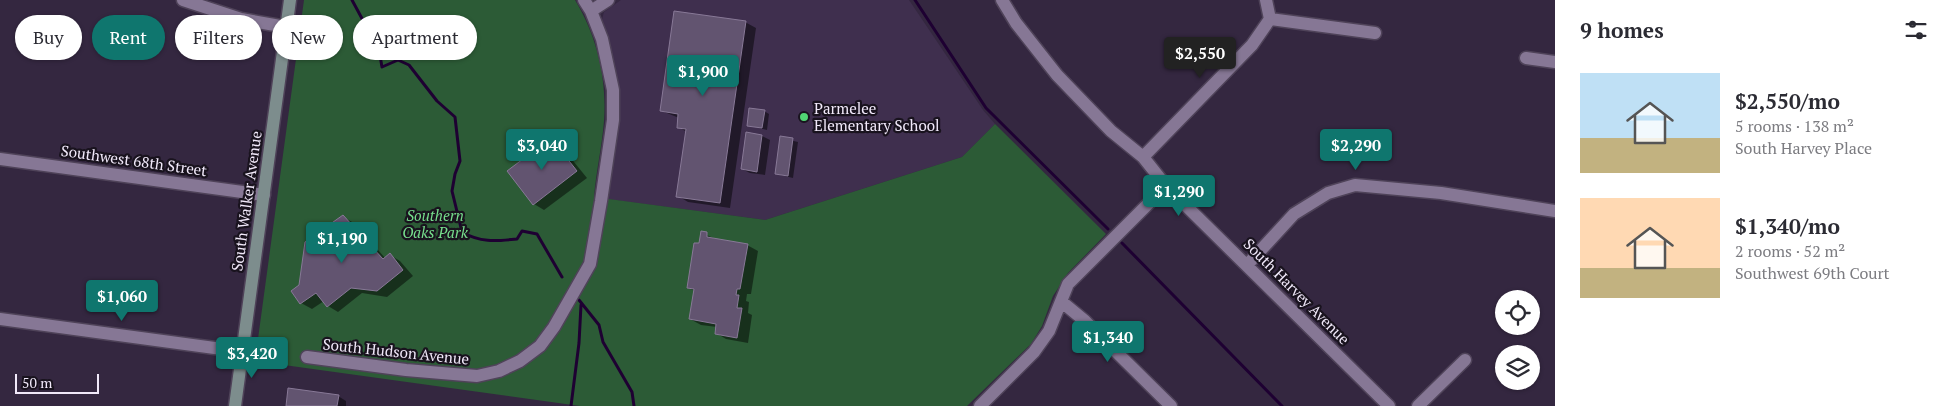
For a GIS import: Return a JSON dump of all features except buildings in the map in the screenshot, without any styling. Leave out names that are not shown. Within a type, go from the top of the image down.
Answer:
[{"type":"main road","name":"South Walker Avenue","points":[[288,15],[290,0]]},
{"type":"main road","name":"South Walker Avenue","points":[[235,406],[282,60]]},
{"type":"street","points":[[183,0],[241,19],[272,25]]},
{"type":"street","name":"South Hudson Avenue","points":[[307,357],[406,370],[477,376],[506,368],[520,361],[540,346],[554,327],[590,264],[613,120],[613,90],[602,40],[591,11],[584,0]]},
{"type":"street","points":[[591,11],[608,0]]},
{"type":"street","name":"South Harvey Avenue","points":[[1002,0],[1016,23],[1057,74],[1111,130],[1142,157],[1166,186],[1248,264],[1389,406]]},
{"type":"street","points":[[1142,157],[1252,46],[1270,19],[1266,0]]},
{"type":"street","points":[[1270,19],[1375,33]]},
{"type":"street","points":[[1526,58],[1555,62]]},
{"type":"street","name":"Southwest 68th Street","points":[[0,159],[264,194]]},
{"type":"street","points":[[1248,264],[1294,214],[1328,192],[1355,185],[1440,193],[1555,211]]},
{"type":"street","points":[[980,406],[1034,352],[1049,331],[1068,284],[1166,186]]},
{"type":"street","points":[[1062,302],[1085,321],[1171,406]]},
{"type":"street","points":[[0,319],[222,349],[242,349]]},
{"type":"street","points":[[1418,406],[1465,360]]},
{"type":"shaded area","name":"Parmelee Elementary School","points":[[621,0],[909,0],[983,110],[995,124],[962,157],[765,220],[607,199],[618,129],[619,107],[615,64],[601,23],[604,12]]},
{"type":"green space","name":"Southern Oaks Park","points":[[304,0],[575,0],[595,43],[604,89],[604,121],[594,197],[765,220],[962,157],[995,124],[1106,234],[1068,273],[1053,296],[1042,326],[1031,344],[967,406],[580,406],[255,361],[296,60],[343,60],[343,15],[302,15]]},
{"type":"waterway","points":[[352,0],[379,50],[382,67],[398,60],[409,65],[437,101],[455,117],[460,161],[452,191],[462,232],[482,240],[495,241],[517,239],[522,231],[537,234],[562,277]]},
{"type":"waterway","points":[[915,0],[986,108],[1108,229]]},
{"type":"waterway","points":[[1122,243],[1282,406]]},
{"type":"waterway","points":[[579,300],[599,325],[603,342],[632,392],[634,406]]},
{"type":"waterway","points":[[571,406],[579,343],[581,305]]},
{"type":"place","name":"Parmelee Elementary School","points":[[804,117]]}]
